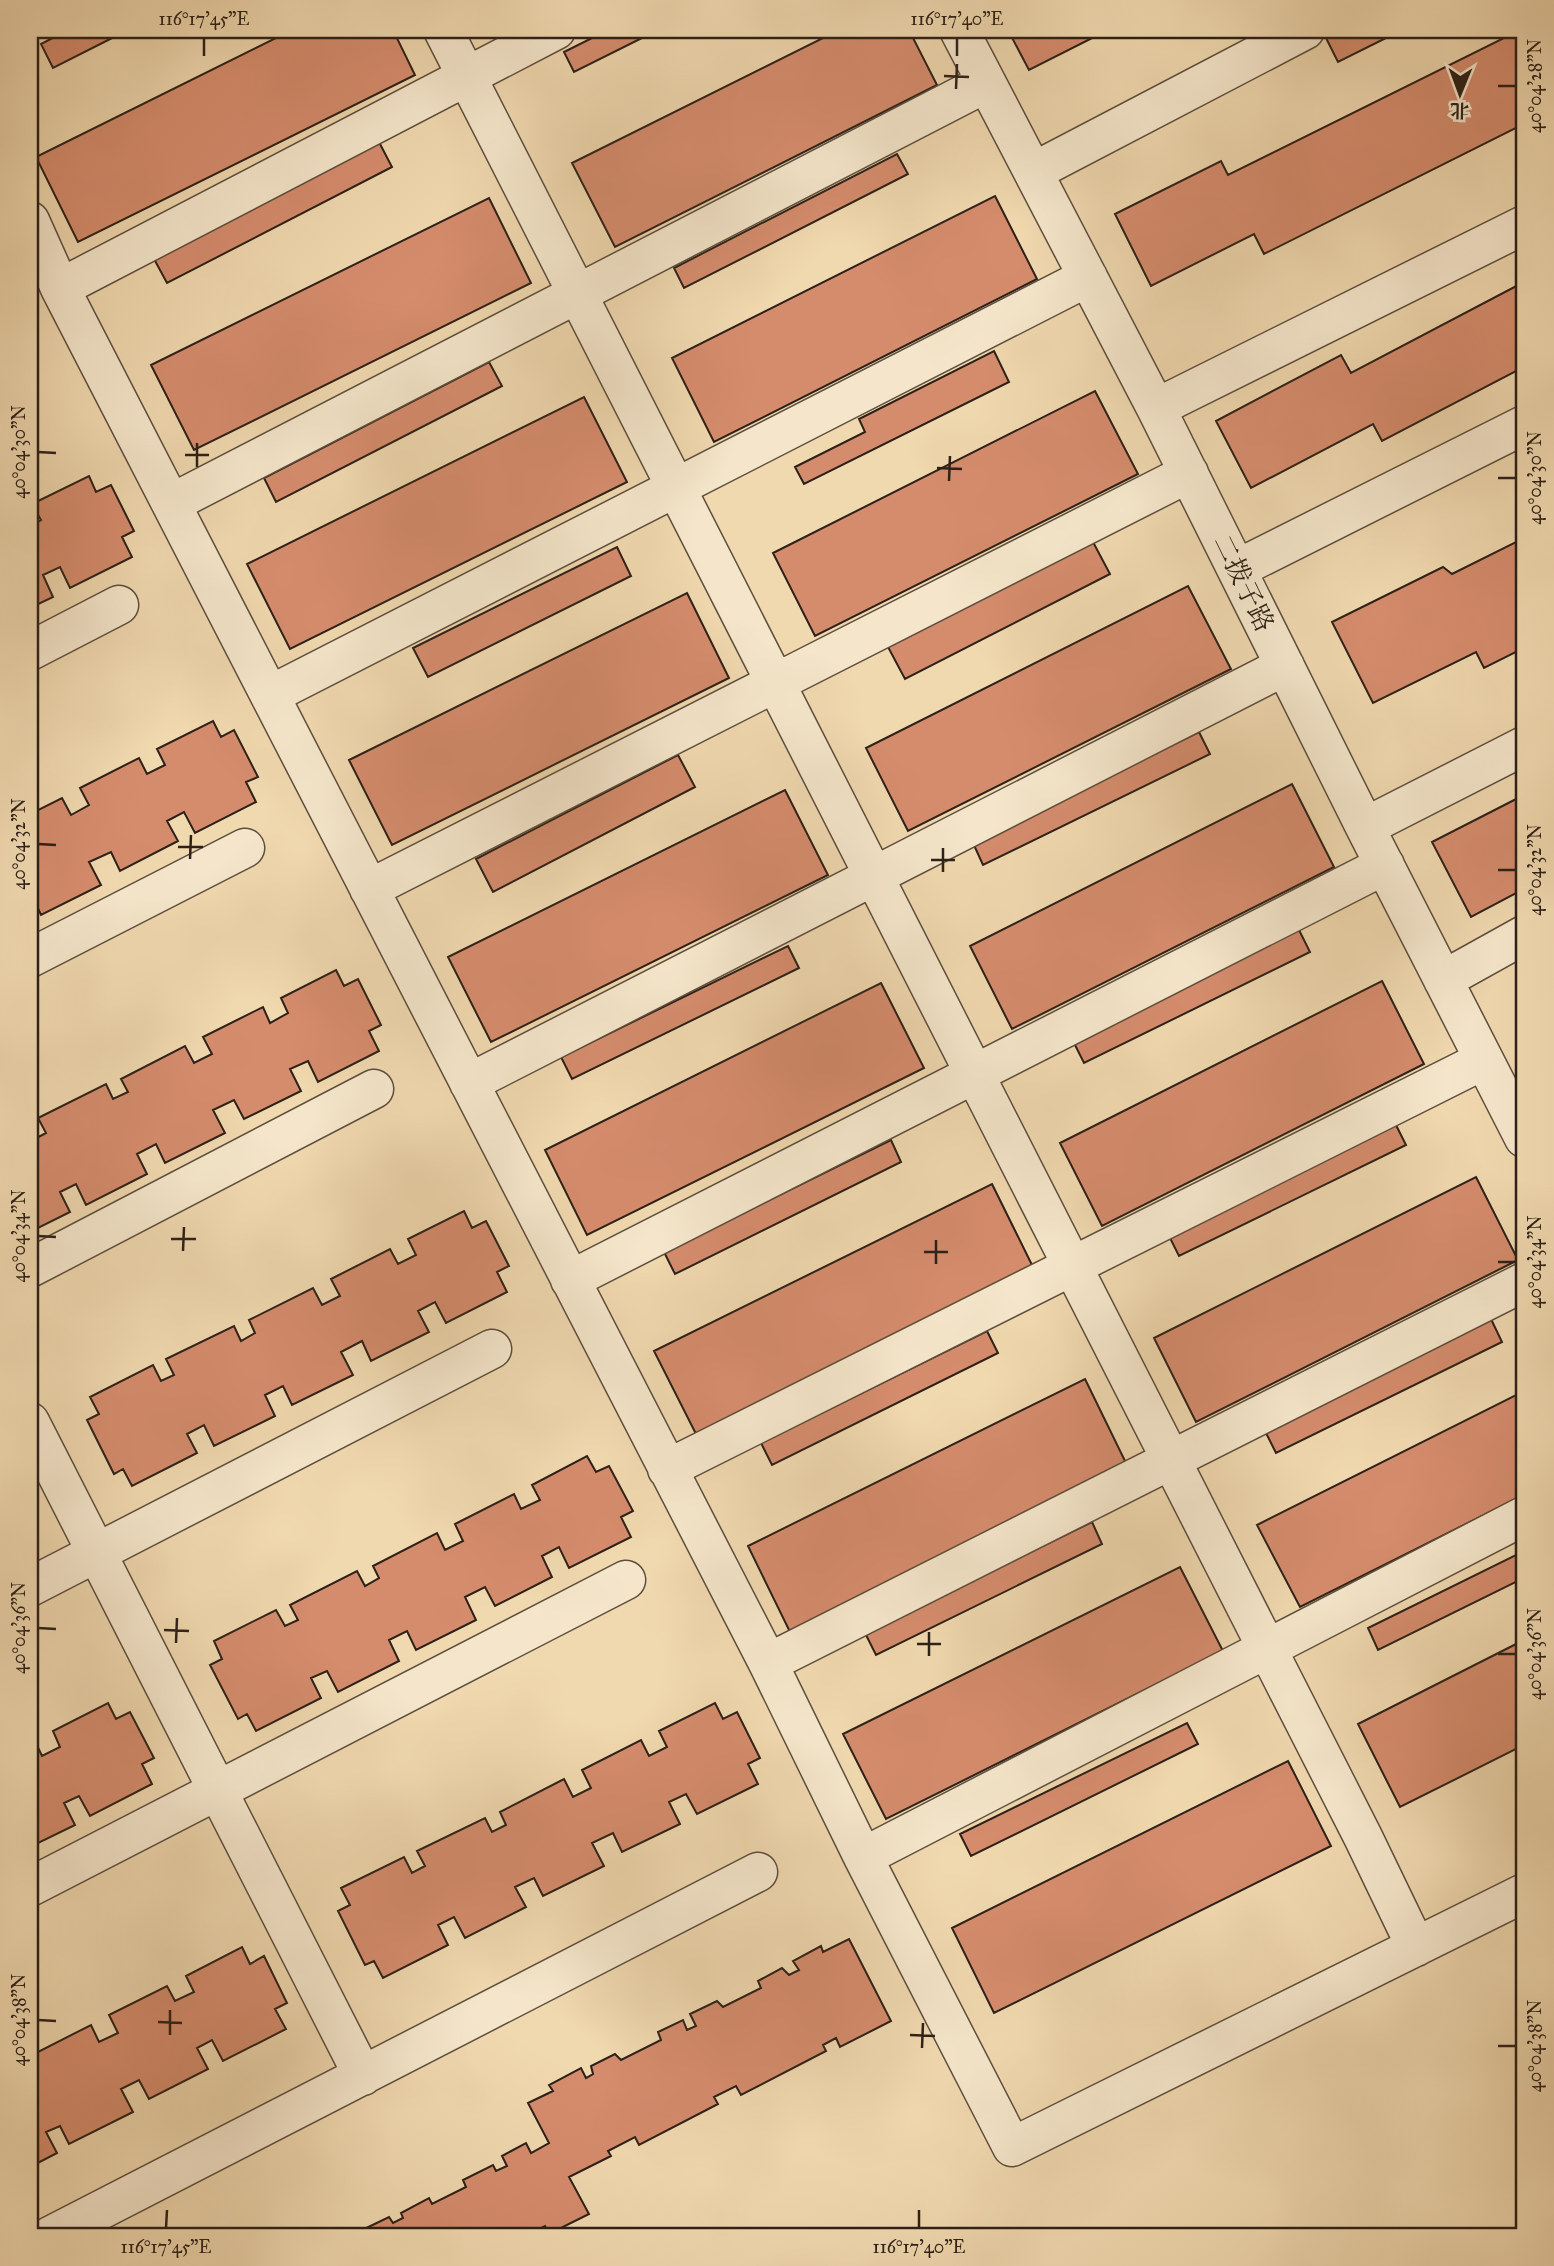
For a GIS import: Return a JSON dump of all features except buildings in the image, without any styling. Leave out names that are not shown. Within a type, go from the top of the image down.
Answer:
[{"type":"street","points":[[443,30],[1268,1648],[1416,1947]]},
{"type":"street","points":[[60,288],[556,30]]},
{"type":"street","name":"二拨子路","points":[[959,30],[1156,408],[1524,1138]]},
{"type":"street","points":[[1032,172],[1305,30]]},
{"type":"street","points":[[172,503],[986,83]]},
{"type":"street","points":[[30,221],[60,288],[768,1663],[863,1857],[1012,2147],[1524,1893]]},
{"type":"street","points":[[1156,408],[1524,225]]},
{"type":"street","points":[[270,695],[1088,278]]},
{"type":"street","points":[[1237,569],[1524,425]]},
{"type":"street","points":[[369,889],[1189,473]]},
{"type":"street","points":[[30,651],[119,605]]},
{"type":"street","points":[[469,1083],[1285,666]]},
{"type":"street","points":[[1365,827],[1524,746]]},
{"type":"street","points":[[30,958],[245,848]]},
{"type":"street","points":[[570,1280],[1385,865]]},
{"type":"street","points":[[1443,980],[1524,935]]},
{"type":"street","points":[[667,1469],[1484,1060]]},
{"type":"street","points":[[30,1268],[374,1089]]},
{"type":"street","points":[[768,1663],[1524,1282]]},
{"type":"street","points":[[30,1587],[492,1349]]},
{"type":"street","points":[[30,1422],[363,2076]]},
{"type":"street","points":[[863,1857],[1524,1517]]},
{"type":"street","points":[[30,1887],[626,1580]]},
{"type":"street","points":[[50,2236],[758,1872]]}]
